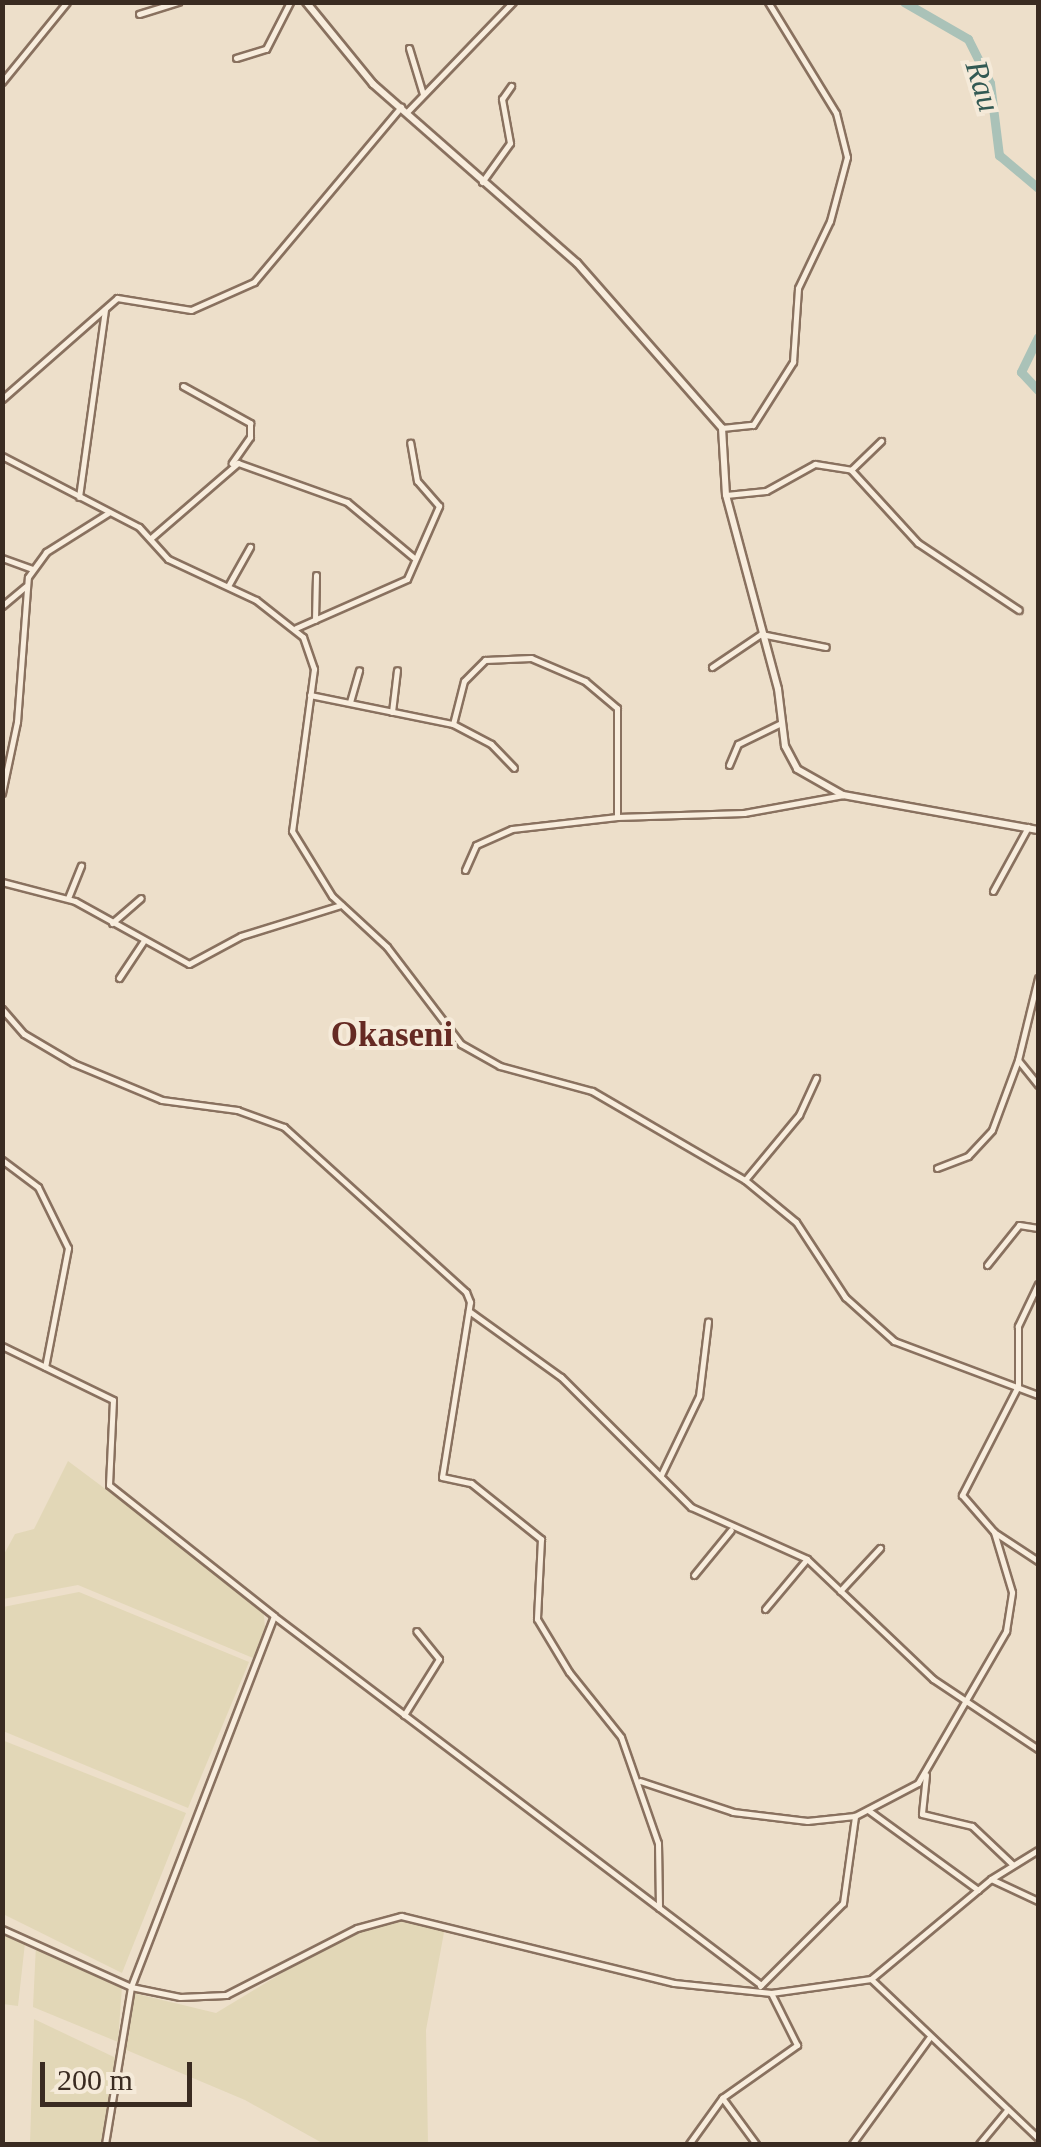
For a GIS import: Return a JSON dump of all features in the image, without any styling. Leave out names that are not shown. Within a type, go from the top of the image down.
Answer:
[{"type":"street","points":[[2,82],[67,2]]},
{"type":"street","points":[[139,14],[178,2]]},
{"type":"street","points":[[236,58],[266,48],[290,2]]},
{"type":"street","points":[[306,2],[357,68],[577,264],[722,428],[726,495],[781,723],[797,769],[843,795],[1038,830]]},
{"type":"street","points":[[2,399],[117,298],[191,310],[254,282],[404,110],[514,2]]},
{"type":"street","points":[[722,428],[753,424],[792,362],[798,288],[830,221],[846,158],[836,113],[768,2]]},
{"type":"street","points":[[409,48],[423,94]]},
{"type":"street","points":[[482,182],[510,142],[502,99],[511,86]]},
{"type":"street","points":[[79,498],[105,307]]},
{"type":"street","points":[[150,538],[232,463],[250,437],[250,423],[183,386]]},
{"type":"street","points":[[851,470],[882,440]]},
{"type":"street","points":[[296,628],[398,588],[438,506],[417,480],[410,443]]},
{"type":"street","points":[[2,456],[108,512],[150,538],[168,559],[228,586],[296,628],[314,660],[290,818],[341,905],[387,947],[461,1044],[500,1066],[592,1092],[745,1180],[796,1222],[845,1297],[894,1341],[1038,1395]]},
{"type":"street","points":[[232,463],[261,467],[347,502],[413,557]]},
{"type":"street","points":[[726,495],[766,491],[815,464],[851,470],[918,543],[1019,610]]},
{"type":"street","points":[[2,793],[17,722],[26,586],[32,569],[46,552],[108,512]]},
{"type":"street","points":[[228,586],[250,547]]},
{"type":"street","points":[[2,558],[32,569]]},
{"type":"street","points":[[315,620],[316,575]]},
{"type":"street","points":[[2,606],[26,586]]},
{"type":"street","points":[[712,668],[760,634],[826,648]]},
{"type":"street","points":[[454,724],[464,681],[485,660],[531,658],[586,680],[617,708],[617,816]]},
{"type":"street","points":[[350,702],[359,670]]},
{"type":"street","points":[[392,712],[397,670]]},
{"type":"street","points":[[310,695],[454,724],[490,744],[514,768]]},
{"type":"street","points":[[729,765],[738,744],[781,723]]},
{"type":"street","points":[[465,870],[469,850],[496,833],[617,816],[744,813],[843,795]]},
{"type":"street","points":[[993,890],[1028,828]]},
{"type":"street","points":[[68,898],[82,866]]},
{"type":"street","points":[[2,882],[68,898],[178,962],[196,963],[241,936],[341,905]]},
{"type":"street","points":[[112,923],[142,898]]},
{"type":"street","points":[[120,978],[143,942]]},
{"type":"street","points":[[937,1168],[968,1156],[992,1130],[1018,1060],[1038,978]]},
{"type":"street","points":[[2,1009],[24,1034],[73,1063],[162,1100],[236,1110],[284,1128],[466,1292],[468,1312],[442,1477],[471,1483],[541,1540],[538,1619],[568,1672],[621,1736],[640,1781],[658,1843],[659,1908]]},
{"type":"street","points":[[1018,1060],[1038,1085]]},
{"type":"street","points":[[745,1180],[799,1115],[816,1078]]},
{"type":"street","points":[[2,1160],[38,1187],[68,1248],[45,1367]]},
{"type":"street","points":[[987,1266],[1018,1225],[1038,1228]]},
{"type":"street","points":[[1038,1284],[1018,1326],[1018,1386],[962,1495],[994,1532],[1038,1561]]},
{"type":"street","points":[[468,1312],[562,1378],[662,1474],[682,1500],[731,1530],[807,1559],[914,1663],[1038,1749]]},
{"type":"street","points":[[662,1474],[699,1396],[708,1322]]},
{"type":"street","points":[[2,1346],[113,1400],[108,1474],[116,1493],[761,1985]]},
{"type":"street","points":[[694,1575],[731,1530]]},
{"type":"street","points":[[994,1532],[1009,1576],[1012,1612],[938,1739],[926,1775],[922,1814],[972,1826],[1012,1864]]},
{"type":"street","points":[[840,1590],[880,1548]]},
{"type":"street","points":[[765,1610],[807,1559]]},
{"type":"street","points":[[105,2144],[131,1987],[274,1616]]},
{"type":"street","points":[[404,1714],[439,1659],[416,1630]]},
{"type":"street","points":[[640,1781],[758,1818],[855,1816],[926,1775]]},
{"type":"street","points":[[868,1810],[978,1890]]},
{"type":"street","points":[[757,1992],[844,1903],[855,1816]]},
{"type":"street","points":[[2,1930],[131,1987],[218,1998],[357,1928],[401,1916],[674,1983],[771,1993],[871,1980],[991,1879],[1038,1850]]},
{"type":"street","points":[[991,1879],[1038,1901]]},
{"type":"street","points":[[871,1980],[1037,2140]]},
{"type":"street","points":[[689,2144],[722,2098],[797,2044],[771,1993]]},
{"type":"street","points":[[852,2144],[929,2038]]},
{"type":"street","points":[[722,2098],[756,2144]]},
{"type":"street","points":[[979,2144],[1008,2109]]},
{"type":"shaded area","points":[[68,1461],[263,1607],[265,1627],[253,1658],[78,1585],[3,1599],[2,1558],[15,1534],[34,1529]]},
{"type":"shaded area","points":[[79,1592],[249,1662],[188,1808],[3,1731],[3,1607]]},
{"type":"shaded area","points":[[2,1740],[186,1813],[122,1973],[3,1914]]},
{"type":"shaded area","points":[[401,1911],[445,1927],[426,2030],[428,2144],[324,2144],[245,2100],[124,2049],[133,1993],[216,2013],[365,1923]]},
{"type":"shaded area","points":[[2,1930],[25,1943],[18,2006],[3,2004]]},
{"type":"shaded area","points":[[36,1945],[122,1986],[118,2042],[33,2007]]},
{"type":"shaded area","points":[[34,2019],[116,2058],[101,2144],[30,2144]]},
{"type":"waterway","name":"Rau","points":[[904,2],[968,39],[990,83],[999,155],[1038,188]]},
{"type":"waterway","name":"Rau","points":[[1038,337],[1021,372],[1038,390]]},
{"type":"district","name":"Okaseni","points":[[392,1035]]}]
